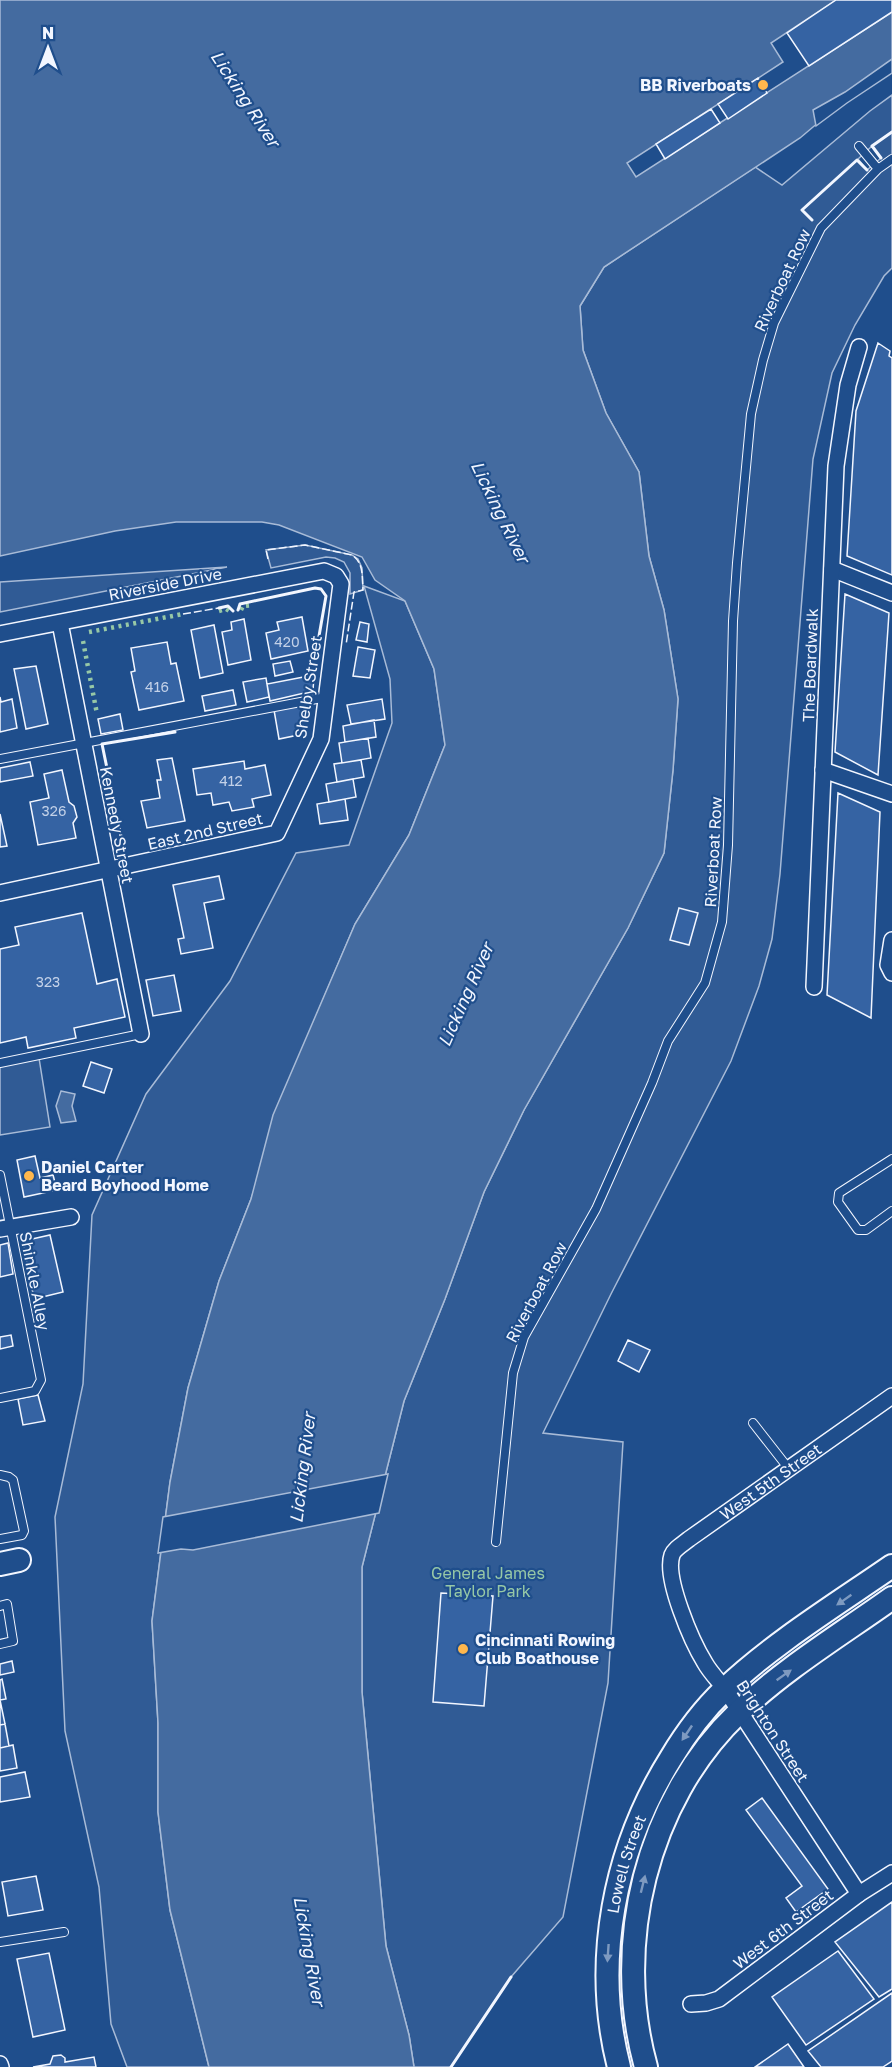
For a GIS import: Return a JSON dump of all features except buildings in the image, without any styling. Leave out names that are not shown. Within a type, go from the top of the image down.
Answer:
[{"type":"main road","points":[[725,1689],[759,1660],[892,1566]]},
{"type":"main road","points":[[739,1712],[771,1684],[892,1598]]},
{"type":"main road","name":"Lowell Street","points":[[619,2067],[611,2032],[607,1960],[615,1897],[625,1855],[647,1800],[663,1771],[693,1724],[725,1689]]},
{"type":"main road","name":"Lowell Street","points":[[646,2067],[638,2030],[634,1967],[639,1903],[647,1871],[673,1803],[687,1775],[704,1749],[739,1712]]},
{"type":"street","name":"The Boardwalk","points":[[814,987],[836,466],[848,386],[859,347]]},
{"type":"street","points":[[832,569],[892,593]]},
{"type":"street","name":"Riverside Drive","points":[[0,634],[324,571],[336,576]]},
{"type":"street","name":"Shelby Street","points":[[277,833],[321,740],[341,584],[336,576]]},
{"type":"street","name":"Kennedy Street","points":[[60,622],[141,1034]]},
{"type":"street","points":[[824,770],[892,794]]},
{"type":"street","name":"East 2nd Street","points":[[0,893],[277,833]]},
{"type":"street","points":[[891,966],[892,940]]},
{"type":"street","points":[[5,1228],[71,1216]]},
{"type":"street","name":"West 5th Street","points":[[672,1580],[671,1557],[674,1551],[892,1396]]},
{"type":"street","name":"Brighton Street","points":[[672,1580],[690,1634],[704,1662],[725,1689],[859,1894]]},
{"type":"street","name":"West 6th Street","points":[[691,2004],[719,1999],[859,1894],[892,1873]]},
{"type":"lane","points":[[859,146],[878,169]]},
{"type":"lane","name":"Riverboat Row","points":[[496,1542],[513,1373],[524,1337],[596,1209],[652,1083],[668,1041],[705,983],[722,922],[728,845],[736,563],[751,414],[763,360],[774,323],[821,228],[878,169],[892,159]]},
{"type":"lane","points":[[0,759],[327,697]]},
{"type":"lane","points":[[0,1063],[141,1034]]},
{"type":"lane","points":[[892,1159],[839,1194],[838,1202],[858,1230],[866,1230],[892,1211]]},
{"type":"lane","name":"Shinkle Alley","points":[[0,1175],[5,1228],[41,1380],[35,1391],[0,1398]]},
{"type":"lane","points":[[753,1422],[789,1469]]},
{"type":"lane","points":[[0,1475],[13,1480],[24,1531],[22,1535],[0,1539]]},
{"type":"lane","points":[[0,1606],[7,1604],[13,1641],[0,1644]]},
{"type":"lane","points":[[0,1942],[64,1932]]},
{"type":"shaded area","name":"General James Taylor Park","points":[[892,95],[892,268],[884,276],[855,325],[832,373],[813,459],[780,874],[772,939],[759,986],[731,1061],[611,1294],[543,1433],[623,1442],[608,1683],[563,1917],[511,1977],[451,2067],[414,2067],[409,2035],[386,1946],[362,1692],[362,1567],[404,1401],[445,1299],[484,1192],[524,1110],[628,928],[664,853],[673,770],[678,699],[664,610],[649,556],[639,472],[606,413],[583,350],[580,306],[604,267],[755,167],[782,185]],"holes":[[[872,146],[881,158],[867,170],[858,159]]]},
{"type":"shaded area","points":[[305,545],[352,555],[358,559],[362,568],[363,590],[350,594],[350,573],[344,562],[335,558],[326,557],[271,568],[266,550]]},
{"type":"shaded area","points":[[227,567],[0,612],[0,582]]},
{"type":"shaded area","points":[[364,586],[405,601],[434,669],[445,745],[409,835],[355,924],[314,1021],[251,1199],[219,1281],[188,1388],[170,1482],[152,1621],[158,1723],[158,1812],[170,1910],[209,2067],[127,2067],[111,2024],[99,1887],[65,1731],[55,1517],[83,1384],[92,1215],[146,1094],[230,981],[296,853],[349,845],[392,723],[390,679]]},
{"type":"shaded area","points":[[39,1058],[50,1127],[0,1135],[0,1065]]},
{"type":"water","name":"Licking River","points":[[0,0],[892,0],[892,70],[845,100],[800,138],[604,267],[580,306],[583,350],[606,413],[639,472],[649,556],[664,610],[678,699],[673,770],[664,853],[628,928],[524,1110],[484,1192],[445,1299],[404,1401],[362,1567],[362,1692],[386,1946],[409,2035],[414,2067],[209,2067],[170,1910],[158,1812],[158,1723],[152,1621],[170,1482],[188,1388],[219,1281],[251,1199],[273,1115],[355,924],[409,835],[445,745],[434,669],[405,601],[375,580],[362,557],[279,525],[262,522],[176,522],[115,531],[0,556]]},
{"type":"water","points":[[61,1091],[75,1094],[72,1106],[76,1121],[61,1123],[56,1106]]},
{"type":"pier","name":"BB Riverboats","points":[[836,0],[892,12],[636,177],[627,163],[783,62],[771,43]]},
{"type":"pier","points":[[892,59],[892,73],[816,126],[813,110],[845,92]]},
{"type":"pier","points":[[388,1474],[379,1513],[193,1550],[181,1549],[158,1553],[163,1517]]},
{"type":"hedge","points":[[241,610],[243,606],[253,605]]},
{"type":"hedge","points":[[219,611],[226,609],[231,612]]},
{"type":"hedge","points":[[89,632],[183,614]]},
{"type":"hedge","points":[[83,641],[97,714]]},
{"type":"fence","points":[[268,559],[266,550],[305,545],[352,555],[356,558],[362,571],[363,590],[354,592],[346,645]]},
{"type":"fence","points":[[183,614],[219,608]]},
{"type":"wall","points":[[881,158],[872,146],[892,132]]},
{"type":"wall","points":[[812,220],[802,210],[857,160],[867,170]]},
{"type":"wall","points":[[238,610],[240,604],[315,588],[321,589],[326,596],[315,659]]},
{"type":"wall","points":[[219,608],[228,606],[233,611]]},
{"type":"wall","points":[[123,846],[102,744],[175,732]]},
{"type":"wall","points":[[451,2067],[511,1977]]},
{"type":"place","name":"BB Riverboats","points":[[763,85]]},
{"type":"place","name":"Daniel Carter Beard Boyhood Home","points":[[29,1176]]},
{"type":"place","name":"Cincinnati Rowing Club Boathouse","points":[[463,1649]]}]
